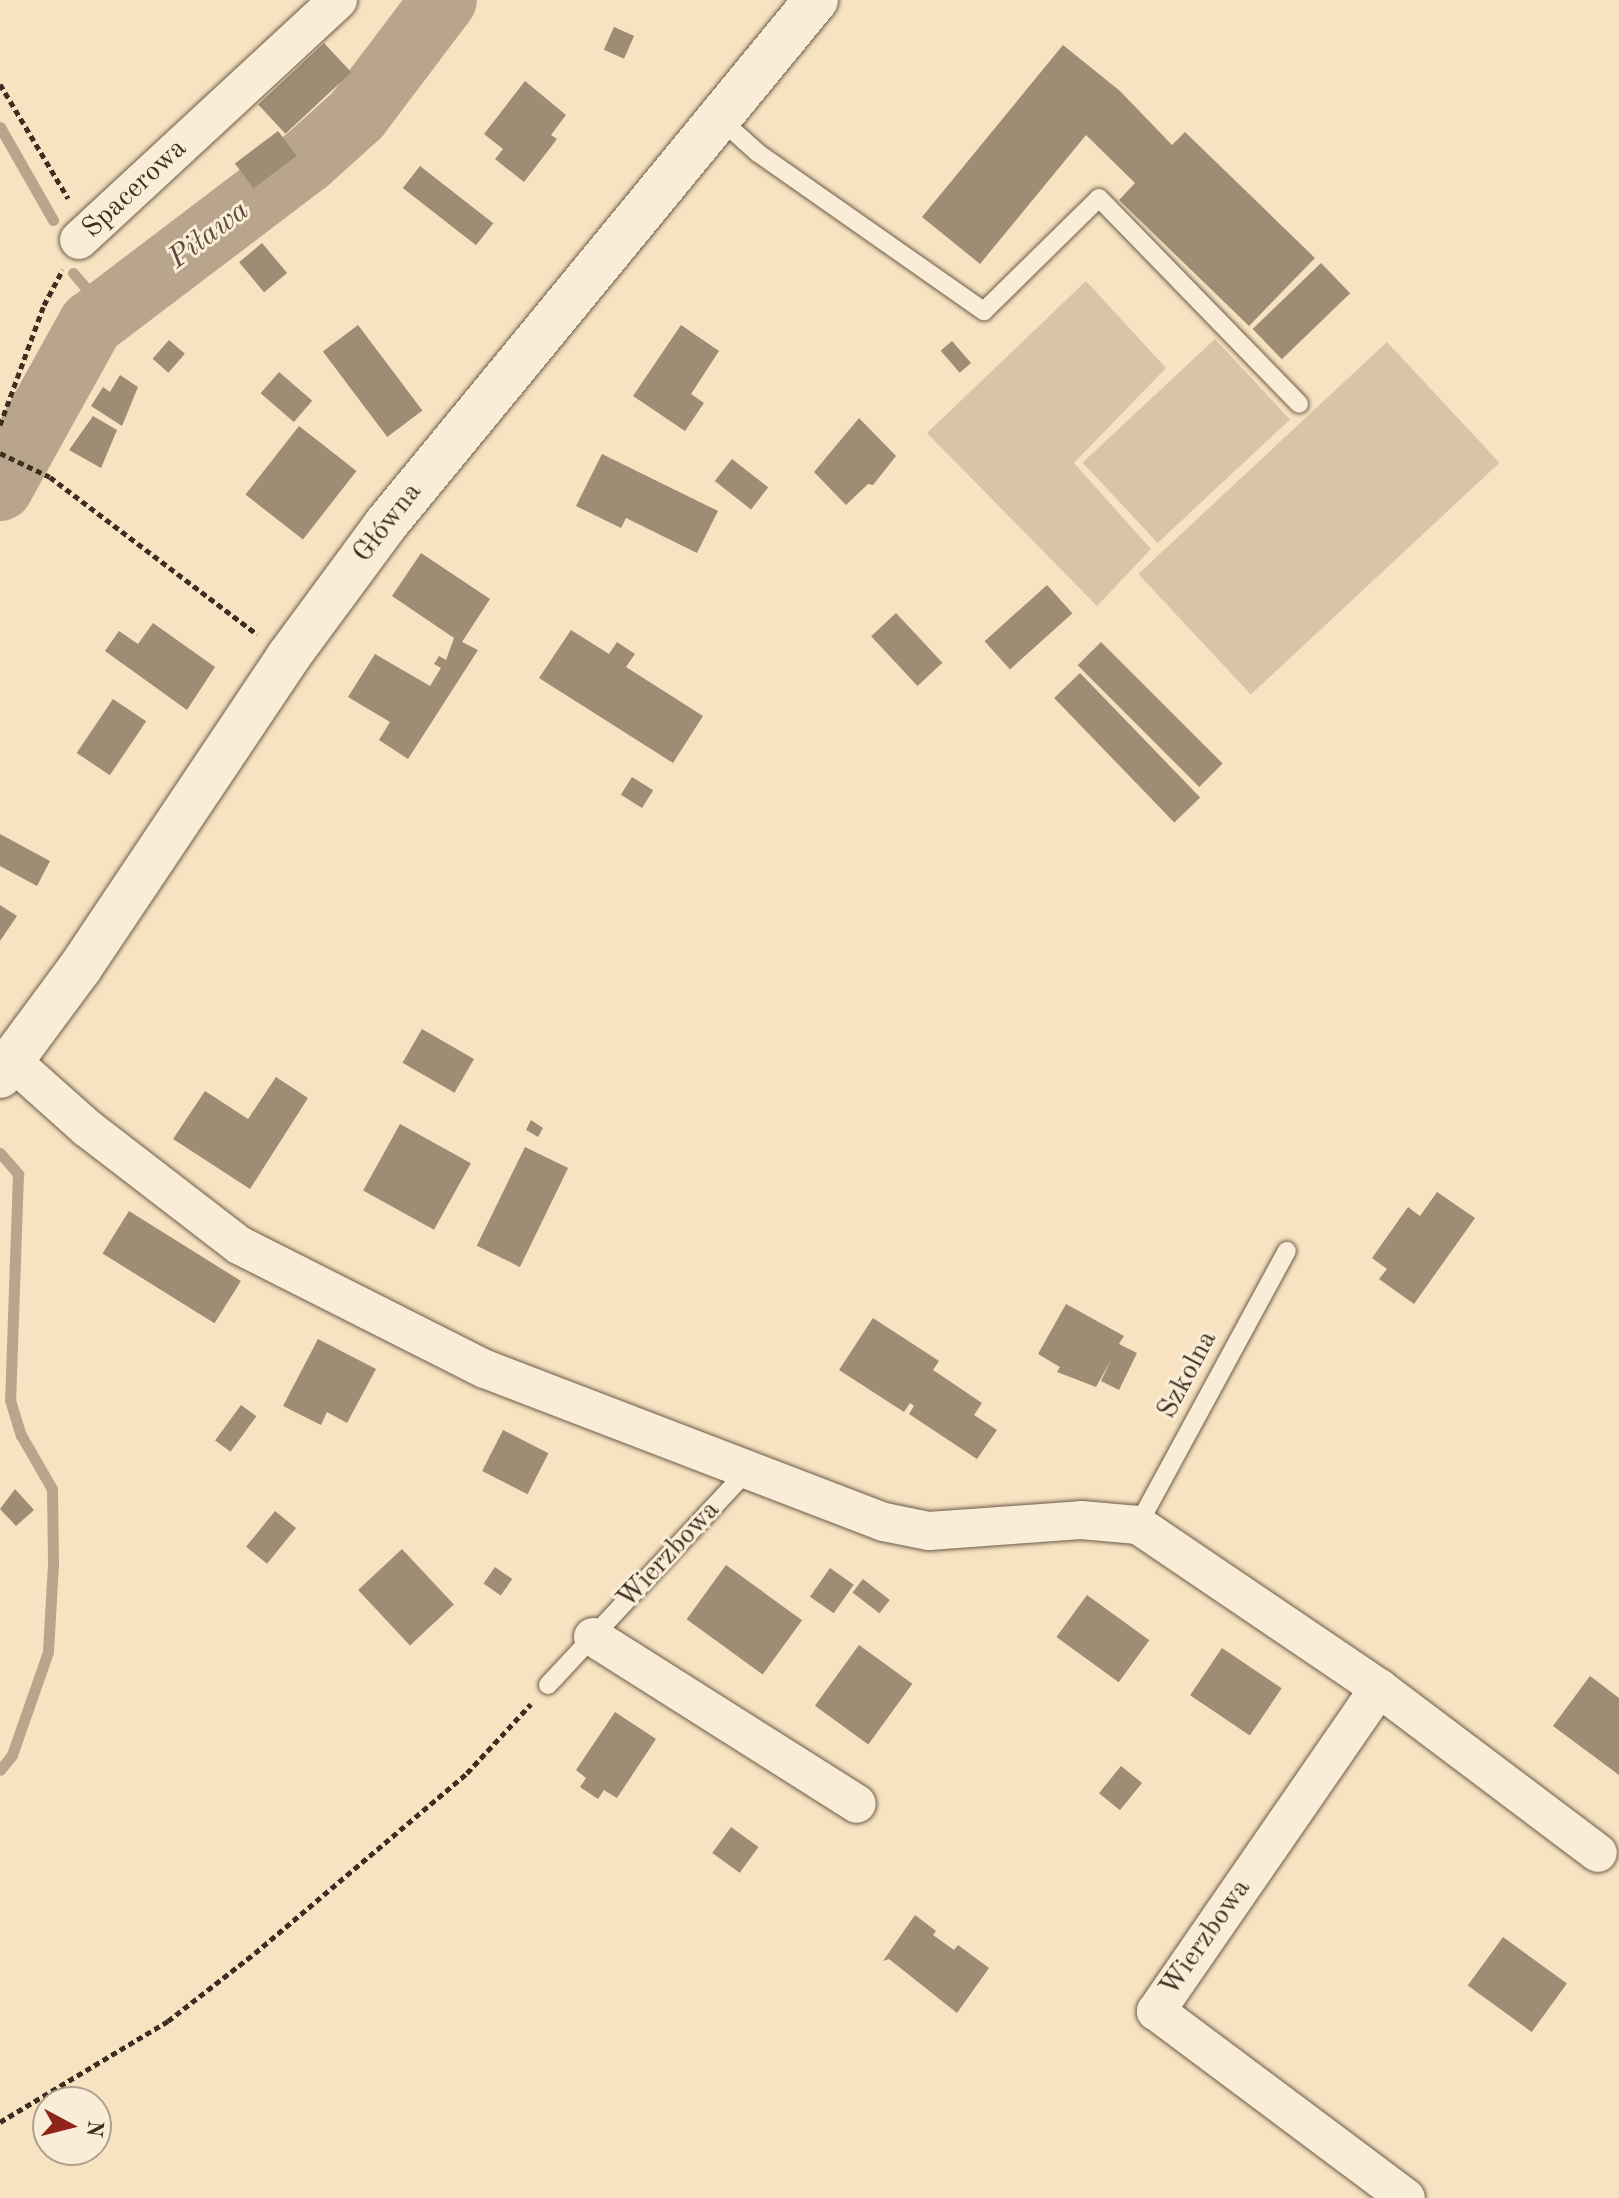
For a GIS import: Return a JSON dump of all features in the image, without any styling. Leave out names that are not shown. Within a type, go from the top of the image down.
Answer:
[{"type":"main road","name":"Główna","points":[[6,1068],[80,968],[288,657],[386,524],[816,0]]},
{"type":"street","name":"Spacerowa","points":[[79,240],[338,0]]},
{"type":"street","points":[[6,1068],[239,1245],[485,1369],[745,1473],[884,1522],[929,1531],[1081,1520],[1138,1525],[1379,1688],[1598,1853]]},
{"type":"street","name":"Wierzbowa","points":[[593,1637],[857,1804]]},
{"type":"street","name":"Wierzbowa","points":[[1379,1688],[1156,2011],[1406,2198]]},
{"type":"lane","points":[[719,118],[758,153],[984,311],[1099,198],[1299,404]]},
{"type":"lane","name":"Szkolna","points":[[1138,1525],[1287,1251]]},
{"type":"lane","name":"Wierzbowa","points":[[548,1685],[745,1473]]},
{"type":"path","points":[[0,84],[63,186],[79,240]]},
{"type":"path","name":"Spacerowa","points":[[0,425],[44,305],[79,240]]},
{"type":"path","points":[[1,454],[50,477],[288,657]]},
{"type":"path","points":[[0,2122],[168,2021],[255,1953],[467,1773],[548,1685]]},
{"type":"shaded area","points":[[1086,281],[1166,368],[1074,463],[1151,549],[1097,606],[927,433]]},
{"type":"shaded area","points":[[1215,339],[1290,419],[1158,543],[1083,462]]},
{"type":"shaded area","points":[[1387,342],[1500,463],[1251,695],[1138,574]]},
{"type":"building","points":[[614,27],[634,36],[624,59],[604,50]]},
{"type":"building","points":[[324,43],[351,72],[285,134],[258,104]]},
{"type":"building","points":[[1063,45],[1120,91],[1172,145],[1185,132],[1315,258],[1249,326],[1119,200],[1135,183],[1086,135],[980,264],[922,217]]},
{"type":"building","points":[[525,81],[566,115],[551,135],[557,139],[524,182],[495,159],[503,149],[484,134]]},
{"type":"building","points":[[278,131],[297,156],[254,188],[235,163]]},
{"type":"building","points":[[420,166],[493,223],[476,245],[403,188]]},
{"type":"building","points":[[262,243],[287,273],[264,292],[239,262]]},
{"type":"building","points":[[1321,263],[1350,293],[1282,359],[1253,329]]},
{"type":"building","points":[[358,325],[422,410],[387,437],[323,351]]},
{"type":"building","points":[[681,325],[719,351],[691,394],[704,403],[685,431],[633,396]]},
{"type":"building","points":[[169,340],[185,354],[168,373],[153,359]]},
{"type":"building","points":[[952,341],[971,363],[960,373],[941,351]]},
{"type":"building","points":[[279,372],[312,401],[294,422],[261,393]]},
{"type":"building","points":[[120,375],[138,387],[122,426],[91,406],[103,387],[110,392]]},
{"type":"building","points":[[93,416],[117,430],[101,468],[69,450]]},
{"type":"building","points":[[859,418],[896,456],[873,485],[868,484],[846,505],[814,472]]},
{"type":"building","points":[[299,426],[357,471],[303,540],[245,495]]},
{"type":"building","points":[[602,454],[718,511],[697,553],[626,518],[621,528],[576,506]]},
{"type":"building","points":[[732,459],[768,487],[751,509],[715,481]]},
{"type":"building","points":[[421,553],[490,599],[462,642],[478,650],[408,759],[379,740],[390,722],[348,697],[375,654],[430,686],[441,668],[434,664],[439,656],[446,660],[454,638],[392,596]]},
{"type":"building","points":[[1047,585],[1072,613],[1010,669],[985,641]]},
{"type":"building","points":[[896,613],[942,663],[918,686],[871,636]]},
{"type":"building","points":[[153,623],[215,667],[187,710],[105,651],[119,631],[138,644]]},
{"type":"building","points":[[571,630],[609,654],[617,642],[635,654],[626,667],[703,716],[673,763],[539,678]]},
{"type":"building","points":[[1101,642],[1223,764],[1199,787],[1078,665]]},
{"type":"building","points":[[1080,673],[1200,797],[1174,822],[1054,698]]},
{"type":"building","points":[[113,699],[146,721],[110,775],[77,753]]},
{"type":"building","points":[[632,777],[653,790],[642,808],[621,795]]},
{"type":"building","points":[[0,834],[50,861],[37,886],[0,866]]},
{"type":"building","points":[[0,905],[17,916],[0,941]]},
{"type":"building","points":[[422,1029],[474,1059],[454,1093],[402,1063]]},
{"type":"building","points":[[276,1077],[308,1098],[250,1189],[173,1139],[205,1091],[248,1119]]},
{"type":"building","points":[[531,1120],[543,1128],[538,1137],[526,1130]]},
{"type":"building","points":[[400,1124],[471,1163],[434,1230],[363,1190]]},
{"type":"building","points":[[525,1147],[568,1168],[520,1267],[477,1246]]},
{"type":"building","points":[[1437,1192],[1475,1218],[1414,1304],[1379,1279],[1387,1269],[1372,1258],[1408,1207],[1420,1216]]},
{"type":"building","points":[[129,1211],[241,1281],[214,1323],[103,1253]]},
{"type":"building","points":[[1066,1304],[1124,1336],[1119,1344],[1137,1353],[1119,1390],[1101,1381],[1111,1360],[1096,1387],[1057,1372],[1060,1367],[1038,1354]]},
{"type":"building","points":[[873,1318],[939,1361],[933,1370],[982,1403],[974,1415],[997,1430],[977,1459],[909,1414],[914,1406],[910,1403],[904,1412],[839,1370]]},
{"type":"building","points":[[318,1339],[376,1369],[347,1423],[327,1412],[321,1425],[283,1406]]},
{"type":"building","points":[[241,1405],[256,1416],[231,1452],[215,1441]]},
{"type":"building","points":[[503,1430],[548,1453],[528,1494],[482,1471]]},
{"type":"building","points":[[15,1489],[34,1510],[16,1526],[0,1509]]},
{"type":"building","points":[[275,1511],[296,1528],[267,1564],[246,1547]]},
{"type":"building","points":[[402,1549],[454,1605],[410,1646],[358,1590]]},
{"type":"building","points":[[726,1565],[802,1620],[763,1674],[687,1619]]},
{"type":"building","points":[[495,1567],[512,1579],[501,1595],[484,1583]]},
{"type":"building","points":[[830,1568],[854,1585],[834,1613],[810,1597]]},
{"type":"building","points":[[863,1579],[890,1600],[879,1613],[853,1592]]},
{"type":"building","points":[[1087,1595],[1149,1640],[1119,1682],[1056,1637]]},
{"type":"building","points":[[859,1645],[912,1684],[868,1744],[815,1706]]},
{"type":"building","points":[[1222,1648],[1282,1688],[1250,1736],[1190,1695]]},
{"type":"building","points":[[1590,1676],[1619,1698],[1619,1775],[1553,1726]]},
{"type":"building","points":[[615,1712],[656,1739],[617,1798],[604,1790],[598,1799],[580,1787],[586,1778],[576,1770]]},
{"type":"building","points":[[1121,1766],[1142,1783],[1120,1810],[1099,1793]]},
{"type":"building","points":[[731,1827],[759,1847],[740,1873],[712,1853]]},
{"type":"building","points":[[915,1915],[936,1931],[933,1935],[954,1950],[958,1945],[989,1968],[957,2013],[889,1959],[883,1961]]},
{"type":"building","points":[[1503,1937],[1567,1983],[1532,2032],[1468,1986]]},
{"type":"waterway","name":"Piława","points":[[0,488],[91,324],[306,161],[357,115],[444,0]]},
{"type":"waterway","points":[[0,127],[53,220]]},
{"type":"waterway","points":[[73,273],[106,311]]},
{"type":"waterway","points":[[0,1153],[18,1174],[10,1400],[21,1435],[52,1489],[53,1564],[48,1652],[12,1755],[0,1770]]}]
